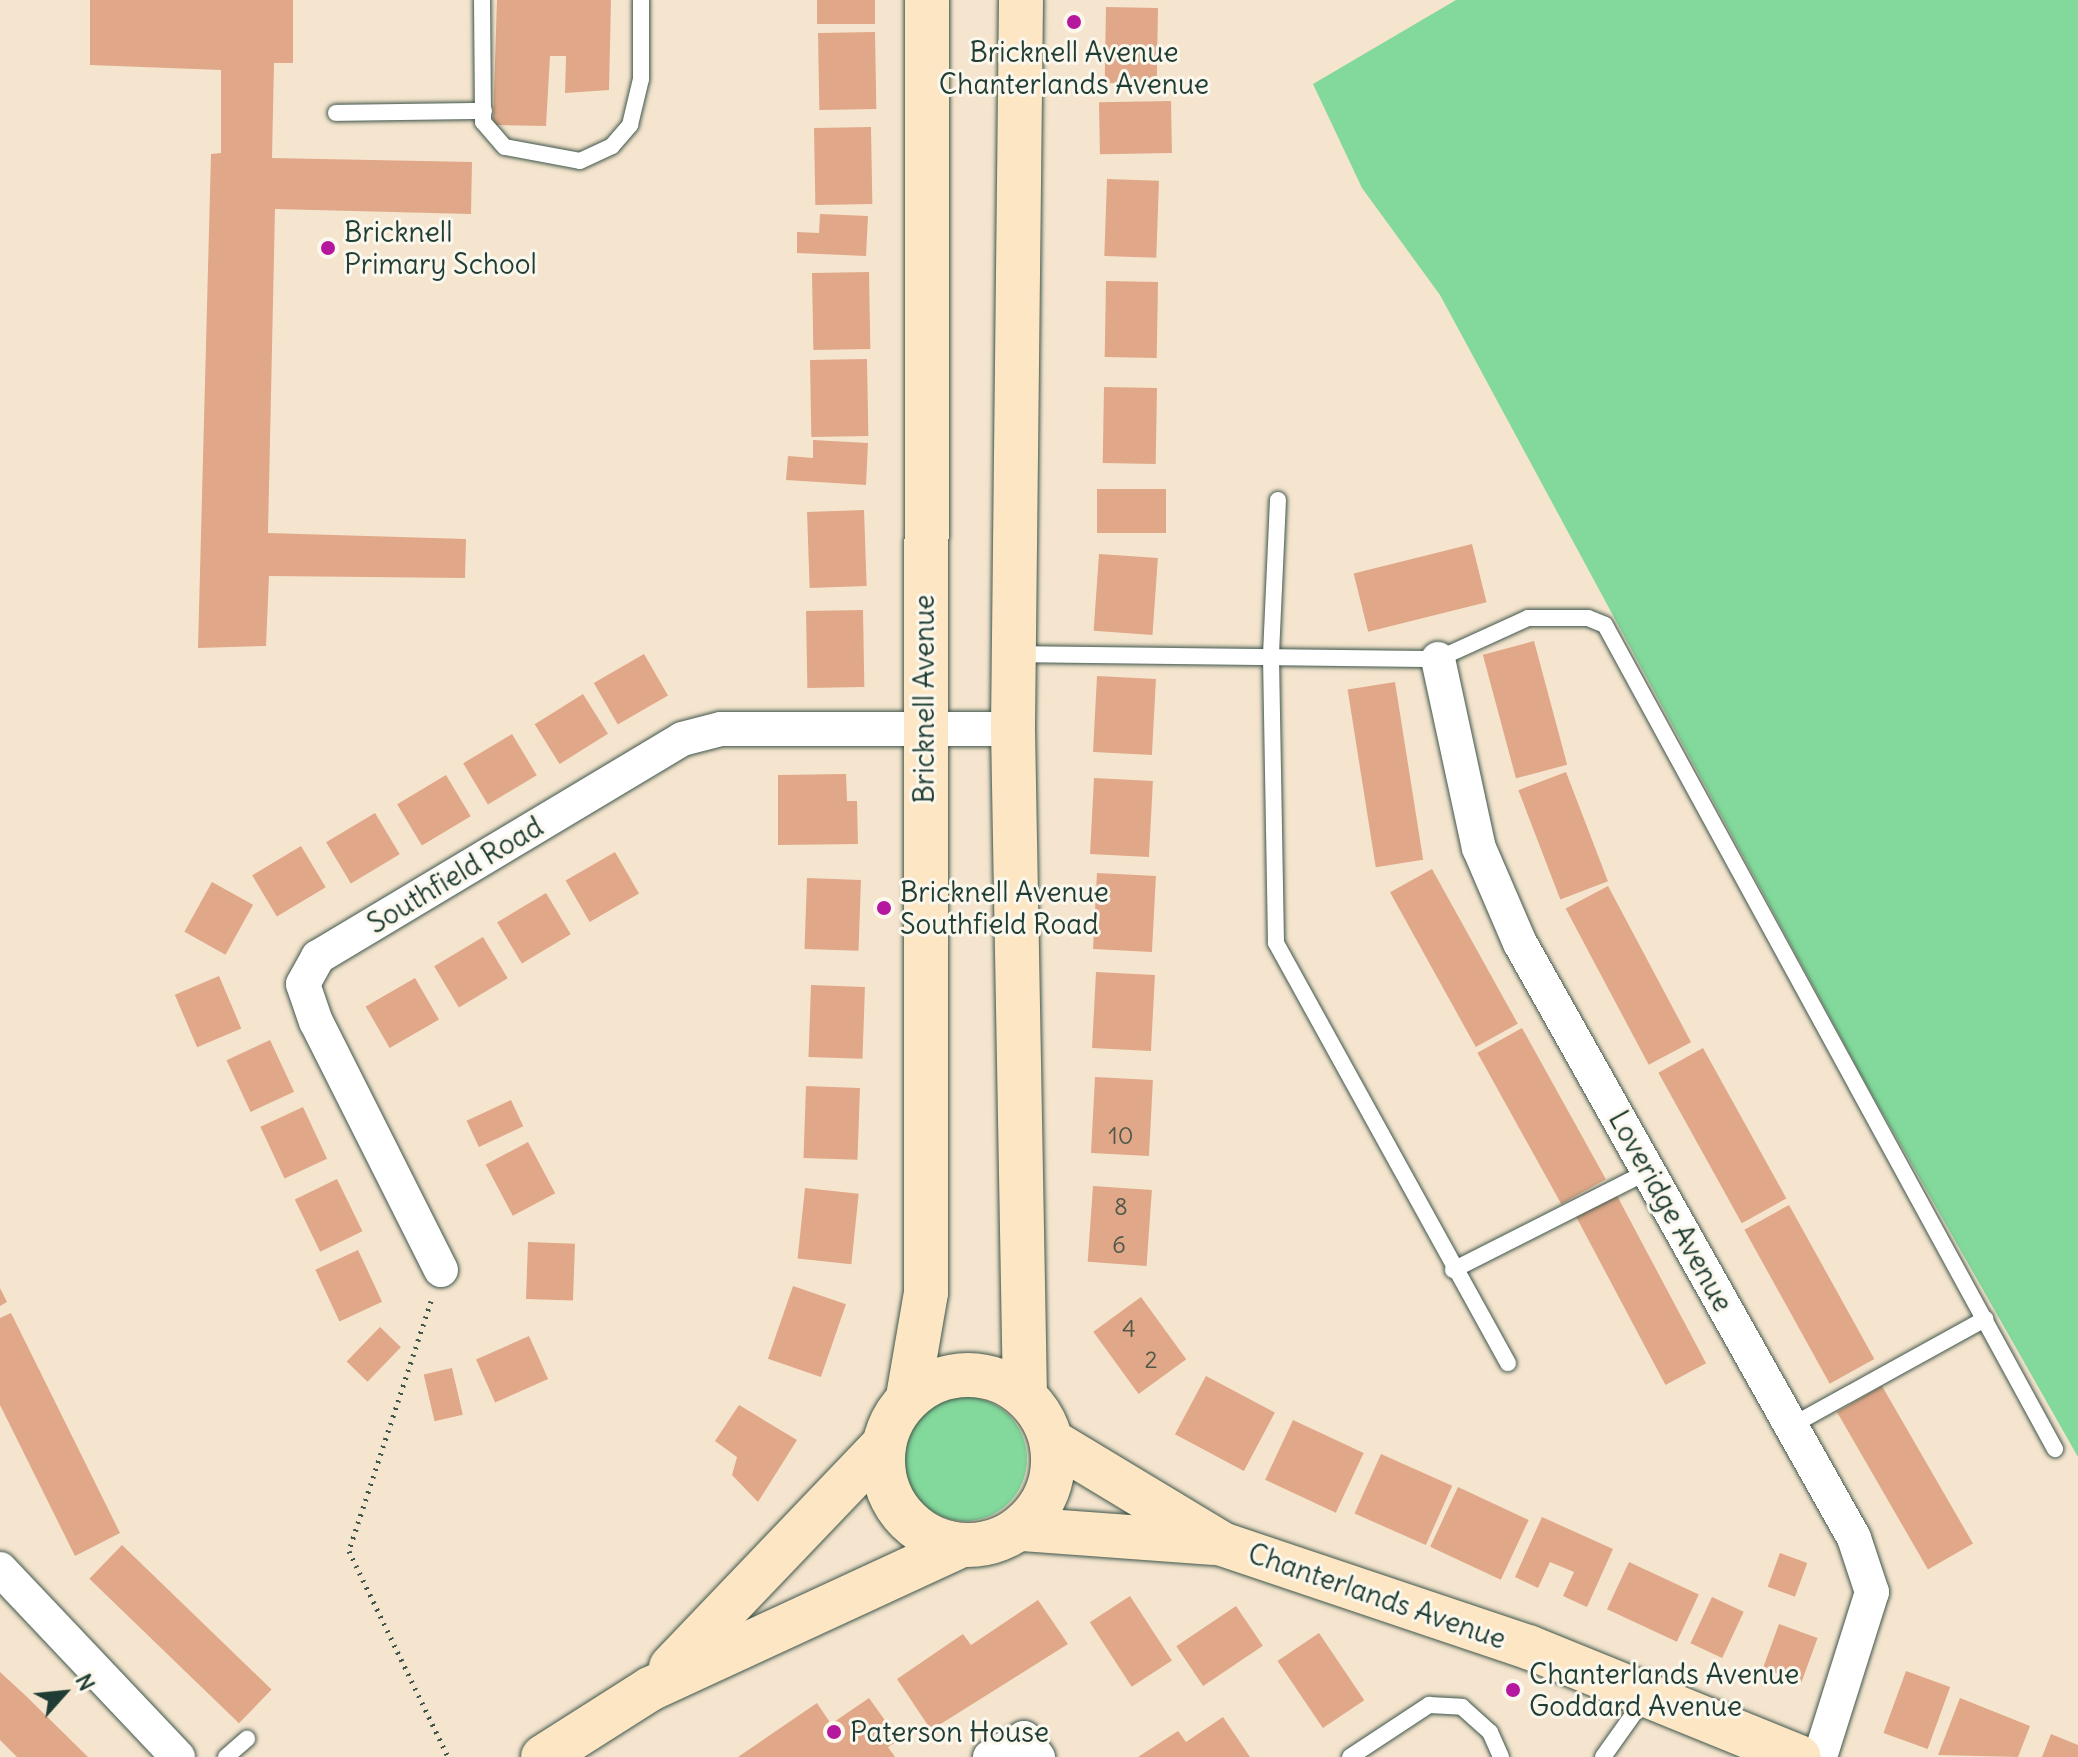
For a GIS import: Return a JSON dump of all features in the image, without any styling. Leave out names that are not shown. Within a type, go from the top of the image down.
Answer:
[{"type":"street","name":"Bricknell Avenue","points":[[908,1397],[926,1293],[924,728],[927,0]]},
{"type":"street","points":[[543,1757],[650,1689],[959,1546],[992,1543],[1021,1529],[1049,1491],[1053,1442],[1025,1395],[1013,729],[1021,0]]},
{"type":"street","name":"Loveridge Avenue","points":[[1438,659],[1479,848],[1520,943],[1854,1538],[1872,1592],[1820,1757]]},
{"type":"street","name":"Southfield Road","points":[[441,1270],[316,1022],[303,984],[318,957],[682,739],[721,729],[1013,729]]},
{"type":"street","points":[[650,1689],[882,1446],[908,1397],[941,1377],[986,1375],[1025,1395]]},
{"type":"street","name":"Chanterlands Avenue","points":[[1053,1442],[1222,1544],[1528,1647],[1799,1757]]},
{"type":"street","points":[[882,1446],[886,1488],[922,1533],[959,1546]]},
{"type":"street","name":"Chanterlands Avenue","points":[[1021,1529],[1222,1544]]},
{"type":"street","points":[[0,1569],[178,1757]]},
{"type":"street","points":[[990,1757],[1024,1738],[1038,1757]]},
{"type":"lane","points":[[482,0],[483,122],[505,147],[529,155],[580,161],[612,146],[630,125],[641,79],[641,0]]},
{"type":"lane","points":[[336,113],[484,111]]},
{"type":"lane","points":[[1278,500],[1271,657],[1276,943],[1453,1270],[1508,1363]]},
{"type":"lane","points":[[1014,654],[1438,659],[1528,618],[1588,618],[1605,625],[2055,1449]]},
{"type":"lane","points":[[1453,1270],[1649,1171]]},
{"type":"lane","points":[[1791,1426],[1985,1319]]},
{"type":"lane","points":[[1603,1757],[1646,1697]]},
{"type":"lane","points":[[1350,1757],[1429,1705],[1462,1707],[1490,1732],[1501,1757]]},
{"type":"lane","points":[[226,1757],[247,1739]]},
{"type":"path","points":[[441,1270],[349,1551],[448,1757]]},
{"type":"green space","points":[[1456,0],[2078,0],[2078,1457],[1865,1082],[1440,295],[1362,188],[1313,84]]},
{"type":"green space","points":[[965,1397],[989,1401],[1009,1415],[1023,1435],[1027,1459],[1023,1483],[1009,1503],[989,1517],[965,1521],[941,1517],[921,1503],[907,1483],[903,1459],[907,1435],[921,1415],[941,1401]]},
{"type":"building","points":[[90,0],[293,0],[293,63],[274,63],[272,158],[472,162],[471,214],[275,209],[268,533],[466,539],[465,578],[269,576],[266,646],[198,648],[211,154],[221,153],[221,70],[90,65]]},
{"type":"building","points":[[497,0],[611,0],[609,90],[565,93],[566,56],[550,56],[546,126],[493,125]]},
{"type":"building","points":[[817,0],[875,0],[875,24],[817,24]]},
{"type":"building","points":[[1106,7],[1158,8],[1157,84],[1105,83]]},
{"type":"building","points":[[875,32],[876,109],[819,110],[818,33]]},
{"type":"building","points":[[1171,101],[1172,153],[1100,154],[1099,102]]},
{"type":"building","points":[[871,127],[872,204],[815,205],[814,128]]},
{"type":"building","points":[[1107,179],[1159,181],[1156,258],[1104,256]]},
{"type":"building","points":[[820,214],[868,216],[866,256],[797,253],[797,232],[819,233]]},
{"type":"building","points":[[869,272],[870,349],[813,350],[812,273]]},
{"type":"building","points":[[1106,281],[1158,282],[1157,358],[1105,357]]},
{"type":"building","points":[[867,359],[868,436],[811,437],[810,360]]},
{"type":"building","points":[[1104,387],[1157,388],[1156,464],[1103,463]]},
{"type":"building","points":[[813,440],[868,443],[866,485],[786,480],[788,456],[813,458]]},
{"type":"building","points":[[1097,489],[1166,489],[1166,533],[1097,533]]},
{"type":"building","points":[[864,510],[867,586],[810,588],[807,512]]},
{"type":"building","points":[[1472,544],[1487,602],[1368,632],[1354,574]]},
{"type":"building","points":[[1099,554],[1158,558],[1152,635],[1094,631]]},
{"type":"building","points":[[863,610],[864,687],[807,688],[806,611]]},
{"type":"building","points":[[1534,641],[1567,765],[1516,778],[1483,655]]},
{"type":"building","points":[[644,654],[668,696],[618,725],[594,683]]},
{"type":"building","points":[[1097,676],[1156,679],[1152,755],[1093,752]]},
{"type":"building","points":[[1395,682],[1423,860],[1376,867],[1348,690]]},
{"type":"building","points":[[583,694],[608,734],[560,764],[535,724]]},
{"type":"building","points":[[512,734],[537,775],[488,805],[463,763]]},
{"type":"building","points":[[1566,772],[1608,881],[1560,900],[1518,790]]},
{"type":"building","points":[[846,774],[847,801],[857,801],[858,844],[778,845],[778,775]]},
{"type":"building","points":[[446,775],[471,816],[422,846],[397,804]]},
{"type":"building","points":[[1094,778],[1153,781],[1149,857],[1090,854]]},
{"type":"building","points":[[375,813],[400,854],[351,884],[326,842]]},
{"type":"building","points":[[301,846],[326,887],[277,917],[252,875]]},
{"type":"building","points":[[615,852],[639,894],[590,922],[566,880]]},
{"type":"building","points":[[1432,869],[1518,1024],[1476,1047],[1390,892]]},
{"type":"building","points":[[1097,873],[1156,876],[1152,952],[1093,949]]},
{"type":"building","points":[[807,878],[861,880],[858,951],[805,949]]},
{"type":"building","points":[[212,882],[253,905],[225,955],[184,932]]},
{"type":"building","points":[[1608,886],[1691,1042],[1649,1065],[1566,909]]},
{"type":"building","points":[[546,893],[571,934],[522,964],[497,922]]},
{"type":"building","points":[[483,937],[508,978],[459,1008],[434,966]]},
{"type":"building","points":[[1096,972],[1155,975],[1151,1051],[1092,1048]]},
{"type":"building","points":[[219,976],[241,1028],[197,1047],[175,995]]},
{"type":"building","points":[[415,978],[439,1020],[390,1048],[366,1006]]},
{"type":"building","points":[[811,985],[865,987],[862,1059],[808,1057]]},
{"type":"building","points":[[1522,1028],[1606,1179],[1561,1204],[1477,1053]]},
{"type":"building","points":[[270,1040],[294,1092],[251,1112],[226,1060]]},
{"type":"building","points":[[1703,1048],[1786,1198],[1742,1223],[1658,1073]]},
{"type":"building","points":[[1095,1077],[1153,1080],[1149,1156],[1091,1153]]},
{"type":"building","points":[[806,1086],[860,1088],[857,1160],[803,1158]]},
{"type":"building","points":[[511,1100],[523,1126],[479,1147],[467,1121]]},
{"type":"building","points":[[303,1107],[327,1159],[284,1179],[260,1127]]},
{"type":"building","points":[[528,1142],[555,1193],[513,1216],[486,1165]]},
{"type":"building","points":[[337,1179],[362,1231],[320,1252],[295,1200]]},
{"type":"building","points":[[1093,1186],[1152,1190],[1147,1266],[1088,1262]]},
{"type":"building","points":[[805,1188],[859,1194],[851,1264],[798,1259]]},
{"type":"building","points":[[1615,1192],[1706,1363],[1665,1385],[1574,1214]]},
{"type":"building","points":[[1789,1205],[1874,1359],[1830,1384],[1744,1230]]},
{"type":"building","points":[[528,1242],[575,1244],[573,1301],[526,1299]]},
{"type":"building","points":[[358,1250],[382,1302],[339,1322],[315,1270]]},
{"type":"building","points":[[793,1286],[846,1304],[821,1377],[768,1359]]},
{"type":"building","points":[[0,1288],[7,1302],[0,1306]]},
{"type":"building","points":[[1141,1297],[1186,1359],[1139,1394],[1093,1332]]},
{"type":"building","points":[[11,1313],[120,1533],[75,1556],[0,1405],[0,1318]]},
{"type":"building","points":[[380,1327],[401,1347],[368,1382],[347,1362]]},
{"type":"building","points":[[529,1336],[548,1379],[495,1403],[476,1360]]},
{"type":"building","points":[[452,1368],[463,1415],[435,1421],[424,1375]]},
{"type":"building","points":[[1206,1376],[1275,1413],[1244,1471],[1175,1434]]},
{"type":"building","points":[[1882,1386],[1973,1544],[1928,1570],[1837,1412]]},
{"type":"building","points":[[739,1405],[797,1440],[758,1502],[732,1475],[737,1457],[715,1441]]},
{"type":"building","points":[[1293,1420],[1364,1453],[1336,1513],[1265,1480]]},
{"type":"building","points":[[1381,1454],[1452,1486],[1426,1545],[1355,1513]]},
{"type":"building","points":[[1458,1487],[1529,1520],[1501,1580],[1430,1547]]},
{"type":"building","points":[[1542,1517],[1613,1549],[1587,1607],[1563,1596],[1574,1572],[1550,1562],[1538,1588],[1515,1577]]},
{"type":"building","points":[[122,1545],[272,1689],[239,1723],[89,1579]]},
{"type":"building","points":[[1780,1553],[1807,1563],[1795,1597],[1768,1587]]},
{"type":"building","points":[[1629,1562],[1699,1595],[1677,1642],[1607,1609]]},
{"type":"building","points":[[1130,1596],[1172,1661],[1132,1687],[1090,1622]]},
{"type":"building","points":[[1712,1597],[1744,1612],[1722,1658],[1690,1643]]},
{"type":"building","points":[[1038,1600],[1068,1644],[931,1730],[897,1679],[963,1634],[971,1645]]},
{"type":"building","points":[[1236,1606],[1263,1646],[1203,1686],[1176,1646]]},
{"type":"building","points":[[1779,1624],[1818,1638],[1801,1682],[1763,1668]]},
{"type":"building","points":[[1319,1633],[1364,1700],[1323,1728],[1278,1661]]},
{"type":"building","points":[[1906,1671],[1950,1687],[1928,1749],[1883,1733]]},
{"type":"building","points":[[0,1672],[88,1757],[17,1757],[0,1740]]},
{"type":"building","name":"Paterson House","points":[[869,1698],[899,1740],[888,1747],[895,1757],[738,1757],[817,1703],[831,1724]]},
{"type":"building","points":[[1960,1698],[2030,1726],[2018,1757],[1938,1755]]},
{"type":"building","points":[[1223,1717],[1250,1757],[1138,1757],[1178,1731],[1186,1742]]},
{"type":"building","points":[[2051,1734],[2078,1745],[2078,1757],[2042,1757]]},
{"type":"place","name":"Bricknell Avenue Chanterlands Avenue","points":[[1074,22]]},
{"type":"place","name":"Bricknell Primary School","points":[[328,248]]},
{"type":"place","name":"Bricknell Avenue Southfield Road","points":[[884,908]]},
{"type":"place","name":"Chanterlands Avenue Goddard Avenue","points":[[1513,1690]]},
{"type":"place","name":"Paterson House","points":[[834,1732]]}]
